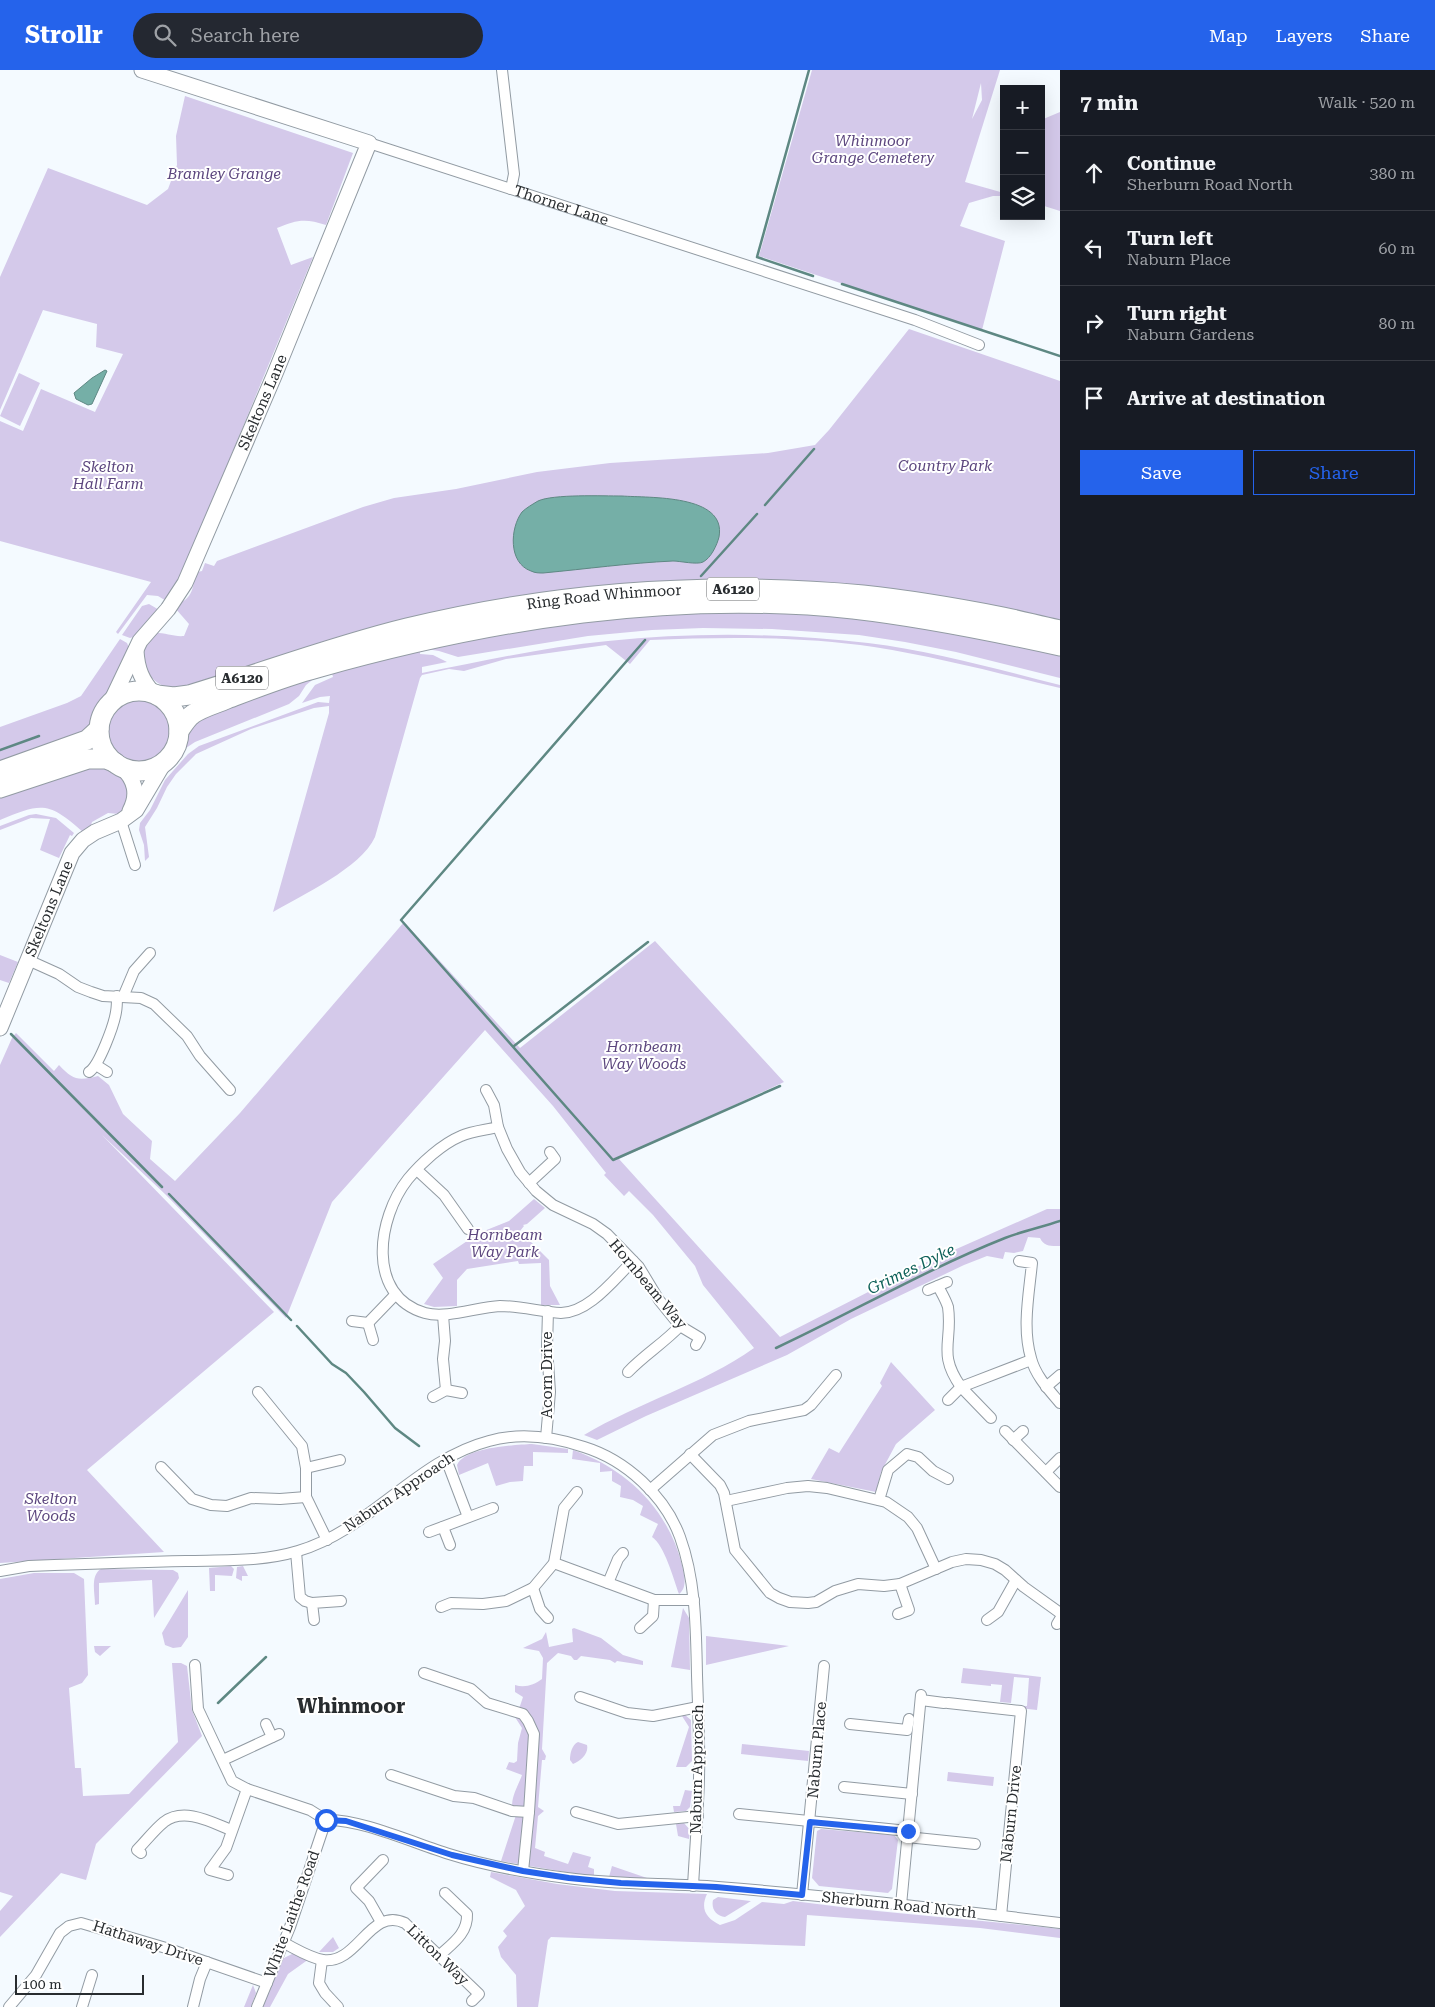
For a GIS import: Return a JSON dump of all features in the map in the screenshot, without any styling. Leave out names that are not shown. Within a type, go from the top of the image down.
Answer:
[{"type":"highway","name":"Ring Road Whinmoor","points":[[155,695],[174,697],[189,695],[516,606],[632,592],[736,589],[817,592],[901,600],[977,612],[1060,630]]},
{"type":"highway","name":"Ring Road Whinmoor","points":[[407,636],[570,614],[661,606],[729,604],[851,609],[911,616],[979,628],[1060,646]]},
{"type":"highway","name":"Ring Road Whinmoor","points":[[179,731],[189,717],[202,709],[328,658]]},
{"type":"highway","points":[[0,788],[88,759],[106,759],[119,765],[140,771],[148,770],[165,761],[175,748],[179,731],[172,708],[155,695],[136,691],[126,693],[110,704],[103,713],[99,729],[102,746],[106,754],[119,765]]},
{"type":"highway","points":[[0,771],[87,740],[99,729]]},
{"type":"street","name":"Thorner Lane","points":[[142,70],[915,320],[980,345]]},
{"type":"street","points":[[502,70],[514,174],[511,189]]},
{"type":"street","name":"Skeltons Lane","points":[[110,704],[144,636],[174,602],[185,583],[274,376],[369,143]]},
{"type":"street","points":[[136,650],[139,672],[155,695]]},
{"type":"street","name":"Skeltons Lane","points":[[0,1028],[72,853],[84,840],[95,832],[125,819],[142,802],[151,782],[165,761]]},
{"type":"street","points":[[119,765],[132,779],[135,788],[135,800],[125,819],[135,865]]},
{"type":"street","points":[[107,1072],[92,1068],[116,1012],[120,997],[134,971],[150,953]]},
{"type":"street","points":[[28,960],[59,974],[78,987],[104,996],[140,998],[154,1004],[168,1016],[230,1090]]},
{"type":"street","name":"Hornbeam Way","points":[[486,1090],[494,1105],[498,1127],[513,1161],[529,1183],[552,1205],[600,1228],[633,1261],[659,1300],[680,1326],[700,1338],[696,1346]]},
{"type":"street","points":[[498,1127],[461,1136],[437,1152],[417,1170],[400,1192],[389,1216],[384,1234],[384,1265],[395,1296],[411,1308],[433,1315],[491,1306],[508,1306],[562,1313],[582,1308],[592,1301],[633,1261]]},
{"type":"street","points":[[529,1183],[555,1159],[550,1152]]},
{"type":"street","points":[[417,1170],[444,1195],[468,1229]]},
{"type":"street","points":[[1020,1261],[1032,1259],[1026,1331],[1031,1360],[1046,1387],[1060,1403]]},
{"type":"street","points":[[928,1290],[942,1284],[949,1318],[946,1353],[951,1373],[961,1387],[991,1418]]},
{"type":"street","points":[[368,1323],[395,1296]]},
{"type":"street","name":"Acorn Drive","points":[[546,1438],[550,1392],[547,1347],[548,1311]]},
{"type":"street","points":[[442,1315],[445,1341],[443,1360],[446,1390]]},
{"type":"street","points":[[352,1321],[368,1323]]},
{"type":"street","points":[[368,1323],[373,1340]]},
{"type":"street","points":[[628,1372],[642,1357],[666,1340],[680,1326]]},
{"type":"street","points":[[948,1400],[961,1387],[1031,1360]]},
{"type":"street","points":[[650,1490],[713,1435],[731,1426],[749,1421],[804,1410],[811,1405],[836,1375]]},
{"type":"street","points":[[1046,1387],[1060,1375]]},
{"type":"street","points":[[433,1397],[446,1390],[462,1393]]},
{"type":"street","points":[[258,1392],[302,1446],[306,1468],[306,1497],[327,1540]]},
{"type":"street","points":[[1005,1431],[1060,1487]]},
{"type":"street","points":[[1013,1440],[1023,1431]]},
{"type":"street","name":"Naburn Approach","points":[[0,1572],[29,1566],[268,1557],[296,1552],[327,1540],[345,1529],[446,1459],[489,1441],[524,1436],[546,1438],[572,1443],[599,1452],[628,1470],[650,1490],[663,1506],[679,1535],[689,1568],[694,1600],[699,1776],[693,1886]]},
{"type":"street","points":[[690,1454],[720,1485],[726,1501],[735,1550],[745,1570],[770,1593],[779,1598],[802,1603],[816,1602],[840,1589],[858,1584],[884,1586],[900,1584],[966,1559],[981,1560],[995,1564],[1060,1614]]},
{"type":"street","points":[[879,1500],[888,1470],[907,1454],[918,1457],[933,1471],[948,1479]]},
{"type":"street","points":[[1046,1472],[1060,1458]]},
{"type":"street","points":[[446,1459],[468,1517]]},
{"type":"street","points":[[306,1468],[340,1460]]},
{"type":"street","points":[[161,1467],[192,1499],[211,1506],[226,1506],[251,1498],[280,1499],[306,1497]]},
{"type":"street","points":[[726,1501],[787,1488],[808,1486],[827,1488],[879,1500],[908,1517],[917,1528],[936,1569]]},
{"type":"street","points":[[442,1607],[451,1604],[483,1604],[506,1601],[533,1588],[554,1563],[564,1508],[577,1492]]},
{"type":"street","points":[[429,1532],[493,1508]]},
{"type":"street","points":[[443,1527],[450,1545]]},
{"type":"street","points":[[296,1552],[300,1597],[312,1603],[341,1601]]},
{"type":"street","points":[[608,1583],[618,1559],[623,1553]]},
{"type":"street","points":[[554,1563],[654,1600],[694,1600]]},
{"type":"street","points":[[987,1620],[998,1612],[1016,1580]]},
{"type":"street","points":[[898,1614],[909,1610],[900,1584]]},
{"type":"street","points":[[533,1588],[540,1609],[548,1618]]},
{"type":"street","points":[[640,1628],[653,1616],[654,1600]]},
{"type":"street","points":[[312,1603],[314,1620]]},
{"type":"street","points":[[196,1664],[198,1708],[232,1781],[247,1789],[310,1810],[326,1820]]},
{"type":"street","name":"Naburn Place","points":[[802,1895],[824,1666]]},
{"type":"street","points":[[424,1673],[471,1689],[487,1703],[523,1714],[528,1721],[534,1734],[523,1871]]},
{"type":"street","points":[[580,1697],[627,1713],[654,1716],[698,1707]]},
{"type":"street","name":"Naburn Drive","points":[[912,1794],[921,1698],[946,1703],[1020,1711],[1001,1916]]},
{"type":"street","points":[[850,1724],[907,1730],[909,1719]]},
{"type":"street","points":[[223,1760],[276,1736],[266,1724]]},
{"type":"street","points":[[391,1775],[454,1796],[474,1798],[512,1811],[529,1812]]},
{"type":"street","points":[[844,1787],[912,1794],[901,1905]]},
{"type":"street","points":[[228,1875],[210,1870],[226,1848],[247,1789]]},
{"type":"street","points":[[576,1812],[618,1824],[698,1816]]},
{"type":"street","points":[[739,1814],[975,1844]]},
{"type":"street","points":[[141,1854],[137,1850],[166,1821],[177,1817],[194,1816],[231,1830]]},
{"type":"street","name":"Sherburn Road North","points":[[326,1820],[346,1821],[452,1855],[523,1871],[569,1878],[802,1895],[1060,1923]]},
{"type":"street","name":"White Laithe Road","points":[[257,2007],[302,1897],[326,1820]]},
{"type":"street","points":[[284,1943],[322,1960],[329,1960],[346,1953],[381,1922],[369,1901],[356,1888],[383,1860]]},
{"type":"street","points":[[440,1955],[464,1932],[467,1922],[467,1914],[445,1893]]},
{"type":"street","name":"Litton Way","points":[[381,1922],[393,1918],[405,1923],[479,1994],[472,2001]]},
{"type":"street","name":"Hathaway Drive","points":[[14,2005],[36,1975],[60,1933],[75,1924],[87,1924],[267,1983]]},
{"type":"street","points":[[322,1960],[319,1983],[325,1993],[338,2007]]},
{"type":"street","points":[[193,2007],[200,1979],[207,1962]]},
{"type":"street","points":[[82,2007],[92,1975]]},
{"type":"green space","name":"Whinmoor Grange Cemetery","points":[[812,70],[1000,70],[965,182],[1000,192],[1000,196],[993,196],[969,203],[960,226],[1005,241],[982,330],[759,256]],"holes":[[[981,83],[982,100],[972,119]]]},
{"type":"green space","points":[[185,96],[353,153],[326,225],[312,221],[301,221],[277,228],[291,265],[313,257],[176,589],[168,602],[158,596],[147,595],[118,634],[116,632],[151,582],[0,541],[0,421],[23,431],[41,389],[95,412],[123,354],[96,347],[97,324],[43,310],[0,410],[0,277],[48,168],[147,205],[168,189],[177,165],[176,136]]},
{"type":"green space","points":[[1060,112],[1060,211],[1045,206],[1045,118]]},
{"type":"green space","name":"Country Park","points":[[909,329],[1060,381],[1060,624],[947,602],[833,588],[781,585],[676,585],[624,588],[519,601],[417,621],[419,647],[508,628],[609,614],[723,608],[779,610],[892,620],[1004,638],[1060,650],[1060,678],[956,652],[859,635],[772,629],[703,628],[652,630],[588,636],[458,657],[420,648],[420,654],[433,655],[447,662],[422,667],[422,673],[491,659],[608,641],[673,636],[738,635],[803,637],[892,646],[964,661],[1060,685],[1060,688],[898,651],[846,643],[762,638],[650,640],[630,664],[606,645],[506,659],[464,671],[449,669],[422,675],[420,678],[375,837],[368,848],[357,859],[330,880],[273,912],[329,713],[329,706],[314,708],[251,729],[196,754],[176,774],[145,827],[149,857],[145,861],[144,845],[139,830],[140,823],[150,810],[165,780],[188,754],[199,746],[318,702],[329,703],[330,696],[302,703],[315,685],[333,677],[324,645],[180,688],[160,684],[152,678],[147,670],[145,661],[144,652],[147,642],[152,633],[184,636],[189,624],[175,608],[190,595],[194,580],[193,573],[202,571],[205,563],[214,566],[217,561],[363,507],[394,498],[456,489],[537,472],[610,463],[768,453],[815,445]]},
{"type":"green space","points":[[19,373],[40,383],[20,426],[0,416]]},
{"type":"green space","points":[[149,604],[161,611],[136,636],[130,638],[122,635],[142,606]]},
{"type":"green space","points":[[120,639],[127,643],[130,650],[90,730],[0,766],[0,727],[67,703],[81,696]]},
{"type":"green space","points":[[320,674],[306,685],[299,696],[289,704],[182,749],[194,720]]},
{"type":"green space","points":[[139,697],[152,699],[163,707],[171,718],[173,731],[171,744],[163,755],[152,763],[139,765],[126,763],[115,755],[107,744],[105,731],[107,718],[115,707],[126,699]]},
{"type":"green space","points":[[94,765],[125,773],[130,803],[119,814],[108,813],[92,822],[90,828],[84,833],[62,815],[45,808],[26,810],[0,820],[0,793]]},
{"type":"green space","points":[[36,814],[56,818],[74,833],[72,836],[70,835],[59,858],[40,850],[50,819],[31,818],[0,830],[0,826]]},
{"type":"green space","points":[[404,922],[520,1048],[655,941],[784,1082],[619,1159],[780,1337],[927,1262],[1047,1209],[1060,1209],[1060,1246],[1048,1245],[1040,1238],[1028,1237],[1023,1251],[1005,1252],[1003,1259],[987,1256],[964,1265],[851,1319],[787,1355],[646,1416],[597,1440],[584,1435],[605,1423],[713,1373],[754,1348],[703,1285],[695,1266],[653,1215],[629,1191],[624,1196],[604,1175],[606,1173],[553,1106],[485,1030],[332,1202],[286,1318],[165,1194],[102,1135],[274,1312],[87,1470],[164,1552],[0,1563],[0,1065],[12,1038],[16,1033],[54,1071],[59,1065],[68,1074],[76,1078],[98,1076],[109,1085],[123,1114],[152,1141],[150,1159],[175,1181],[240,1113]]},
{"type":"green space","points":[[0,955],[18,962],[9,983],[0,980]]},
{"type":"green space","name":"Hornbeam Way Park","points":[[534,1199],[545,1208],[527,1224],[523,1225],[520,1231],[549,1260],[550,1286],[560,1305],[541,1305],[541,1263],[519,1264],[518,1261],[467,1269],[457,1280],[457,1306],[434,1307],[424,1304],[443,1278],[433,1264],[479,1233],[509,1221]]},
{"type":"green space","points":[[891,1362],[935,1410],[896,1444],[881,1472],[876,1492],[811,1479],[829,1448],[839,1453],[882,1386],[880,1383]]},
{"type":"green space","points":[[532,1444],[568,1449],[568,1453],[533,1452],[533,1466],[524,1466],[523,1481],[496,1486],[488,1463],[459,1475],[457,1465],[470,1454],[491,1448]]},
{"type":"green space","points":[[573,1450],[593,1458],[628,1480],[656,1509],[676,1545],[682,1565],[684,1588],[679,1594],[661,1547],[652,1537],[658,1524],[640,1515],[643,1506],[633,1500],[620,1497],[621,1486],[612,1481],[612,1471],[600,1472],[600,1463],[572,1459]]},
{"type":"green space","points":[[231,1566],[234,1569],[232,1576],[215,1575],[215,1591],[210,1591],[209,1568]]},
{"type":"green space","points":[[243,1566],[248,1576],[242,1576],[242,1581],[236,1578],[237,1567]]},
{"type":"green space","points":[[101,1569],[173,1570],[178,1573],[179,1578],[154,1618],[152,1580],[99,1583],[99,1604],[95,1605],[94,1580]]},
{"type":"green space","points":[[34,1573],[74,1573],[84,1579],[88,1675],[82,1683],[69,1688],[75,1768],[81,1768],[83,1796],[129,1794],[178,1742],[172,1663],[181,1663],[187,1666],[192,1710],[202,1736],[96,1844],[86,1880],[61,1873],[0,1937],[0,1911],[13,1896],[0,1892],[0,1579]]},
{"type":"green space","points":[[188,1590],[188,1637],[181,1647],[173,1648],[165,1645],[162,1633]]},
{"type":"green space","points":[[683,1608],[689,1618],[690,1670],[671,1667]]},
{"type":"green space","points":[[574,1628],[601,1638],[623,1655],[643,1661],[643,1665],[617,1661],[615,1663],[610,1660],[581,1656],[574,1660],[571,1656],[558,1653],[547,1663],[542,1749],[546,1756],[545,1760],[542,1760],[538,1807],[544,1811],[538,1816],[535,1848],[545,1852],[544,1856],[568,1864],[573,1852],[591,1857],[588,1867],[594,1869],[594,1877],[501,1861],[516,1815],[513,1811],[512,1801],[522,1775],[506,1769],[509,1762],[514,1763],[517,1761],[518,1743],[522,1728],[513,1714],[520,1706],[523,1697],[515,1692],[515,1685],[529,1685],[542,1679],[543,1658],[539,1651],[523,1648],[542,1639],[546,1632],[549,1647],[573,1642],[572,1629]]},
{"type":"green space","points":[[706,1636],[789,1646],[706,1665]]},
{"type":"green space","points":[[94,1646],[111,1646],[100,1656],[95,1652]]},
{"type":"green space","points":[[963,1668],[1041,1677],[1037,1710],[1019,1708],[1020,1706],[1027,1706],[1029,1678],[1014,1677],[1011,1703],[1000,1702],[1002,1685],[991,1684],[991,1686],[961,1683]]},
{"type":"green space","points":[[685,1715],[691,1720],[692,1761],[686,1767],[676,1767],[689,1727],[682,1716]]},
{"type":"green space","points":[[578,1742],[587,1745],[587,1751],[579,1761],[573,1764],[570,1760],[571,1752],[574,1745]]},
{"type":"green space","points":[[742,1744],[809,1751],[808,1761],[741,1754]]},
{"type":"green space","points":[[948,1772],[994,1777],[993,1786],[947,1781]]},
{"type":"green space","points":[[685,1790],[692,1791],[690,1807],[686,1811],[674,1812],[673,1806],[680,1806]]},
{"type":"green space","points":[[684,1823],[690,1830],[689,1839],[678,1836],[676,1824]]},
{"type":"green space","points":[[821,1829],[894,1835],[898,1840],[892,1889],[888,1893],[819,1886],[812,1878],[817,1831]]},
{"type":"green space","points":[[612,1866],[647,1878],[649,1879],[609,1877]]},
{"type":"green space","points":[[491,1872],[557,1884],[615,1891],[707,1894],[704,1909],[711,1919],[720,1925],[735,1920],[762,1902],[784,1904],[793,1901],[1060,1929],[1060,1938],[980,1928],[807,1915],[805,1946],[551,1937],[548,1940],[538,2007],[517,2007],[516,1975],[501,1957],[498,1947],[507,1936],[503,1931],[525,1906],[516,1890],[490,1877]]},
{"type":"green space","points":[[718,1897],[751,1901],[725,1917],[717,1914],[714,1909],[713,1900]]},
{"type":"green space","points":[[333,1937],[339,1948],[333,1952],[319,1952]]},
{"type":"green space","points":[[294,1953],[309,1959],[288,1974],[270,2007],[262,2007],[282,1959]]},
{"type":"green space","points":[[253,1985],[256,1993],[251,2007],[244,2007]]},
{"type":"shaded area","points":[[105,370],[107,371],[92,404],[88,405],[76,399],[74,393]]},
{"type":"shaded area","points":[[622,496],[684,501],[699,506],[711,513],[718,523],[719,537],[709,558],[700,563],[657,562],[543,573],[531,571],[518,561],[513,544],[515,527],[522,512],[538,501],[555,497]]},
{"type":"waterway","points":[[809,70],[757,257],[813,276]]},
{"type":"waterway","points":[[842,284],[1060,356]]},
{"type":"waterway","points":[[765,505],[814,449]]},
{"type":"waterway","points":[[701,576],[757,514]]},
{"type":"waterway","points":[[645,640],[401,920],[613,1160],[780,1086]]},
{"type":"waterway","points":[[0,750],[39,736]]},
{"type":"waterway","points":[[514,1046],[648,942]]},
{"type":"waterway","points":[[11,1034],[162,1187]]},
{"type":"waterway","points":[[169,1194],[291,1320]]},
{"type":"waterway","name":"Grimes Dyke","points":[[776,1348],[976,1250],[1060,1221]]},
{"type":"waterway","points":[[297,1326],[332,1364],[346,1373],[395,1428],[419,1446]]},
{"type":"waterway","points":[[218,1703],[266,1657]]},
{"type":"district","name":"Whinmoor","points":[[351,1706]]},
{"type":"route","points":[[326,1820],[346,1821],[452,1855],[523,1871],[621,1883],[716,1887],[802,1895],[810,1822],[908,1831]]},
{"type":"park label","name":"Bramley Grange","points":[[224,174]]},
{"type":"park label","name":"Skelton Hall Farm","points":[[108,476]]},
{"type":"park label","name":"Hornbeam Way Woods","points":[[644,1056]]},
{"type":"park label","name":"Skelton Woods","points":[[51,1508]]}]
